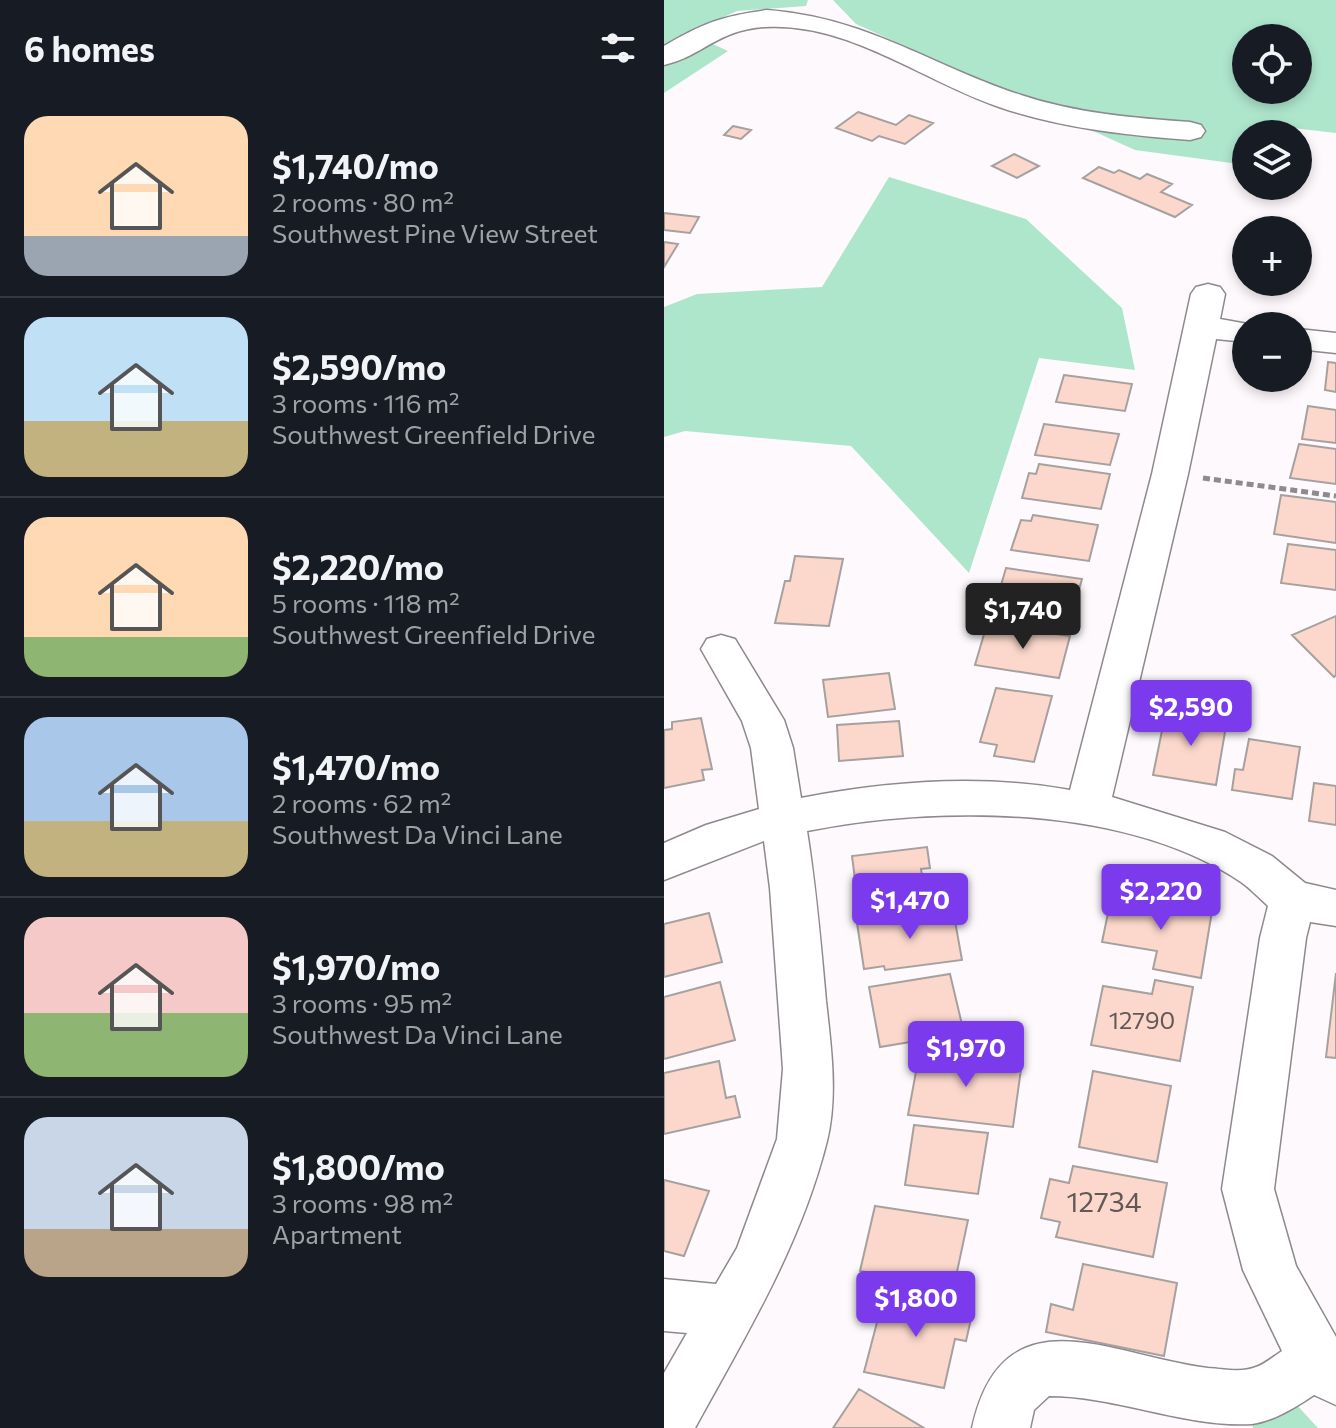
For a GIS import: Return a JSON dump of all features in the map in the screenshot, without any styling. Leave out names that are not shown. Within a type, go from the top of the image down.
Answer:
[{"type":"street","points":[[664,57],[736,21],[762,14],[813,8],[1009,101],[1096,123],[1190,131]]},
{"type":"street","points":[[1087,809],[1170,474],[1204,310],[1232,325]]},
{"type":"street","points":[[1312,340],[1336,343]]},
{"type":"street","points":[[664,1428],[760,1259],[802,1139],[807,1099],[808,1069],[794,903],[772,748],[763,720],[721,649]]},
{"type":"street","points":[[664,862],[783,819],[941,797],[1020,800],[1087,809],[1179,833],[1221,850],[1315,903],[1283,938],[1248,1189],[1270,1270],[1292,1317],[1327,1369],[1263,1393],[1215,1397],[1081,1370],[1049,1368],[1030,1374],[1016,1387],[1006,1406],[1001,1428]]},
{"type":"street","points":[[664,1305],[732,1312]]},
{"type":"path","points":[[1170,474],[1336,496]]},
{"type":"green space","points":[[664,0],[808,0],[806,6],[737,11],[689,33],[728,51],[664,93]]},
{"type":"green space","points":[[833,0],[1336,0],[1336,133],[1312,130],[1312,120],[1232,120],[1232,163],[1135,150],[856,24]]},
{"type":"green space","points":[[889,177],[1026,219],[1122,308],[1135,370],[1039,358],[969,573],[851,446],[685,431],[664,437],[664,307],[697,294],[822,287]]},
{"type":"green space","points":[[1295,1403],[1318,1428],[1253,1428],[1251,1420]]},
{"type":"building","points":[[858,112],[896,125],[909,115],[933,123],[905,144],[879,136],[872,141],[836,128]]},
{"type":"building","points":[[733,126],[751,130],[741,139],[724,135]]},
{"type":"building","points":[[1014,154],[1039,166],[1017,178],[992,166]]},
{"type":"building","points":[[1099,167],[1114,173],[1119,170],[1140,179],[1147,174],[1172,184],[1161,192],[1192,205],[1175,217],[1083,178]]},
{"type":"building","points":[[664,213],[699,217],[690,233],[664,230]]},
{"type":"building","points":[[664,242],[678,244],[664,267]]},
{"type":"building","points":[[1328,362],[1336,363],[1336,392],[1325,390]]},
{"type":"building","points":[[1064,375],[1132,384],[1125,411],[1056,402]]},
{"type":"building","points":[[1308,406],[1336,410],[1336,443],[1302,439]]},
{"type":"building","points":[[1044,424],[1119,434],[1110,465],[1035,455]]},
{"type":"building","points":[[1299,444],[1336,449],[1336,484],[1290,478]]},
{"type":"building","points":[[1039,464],[1110,474],[1101,509],[1022,498],[1029,473],[1036,474]]},
{"type":"building","points":[[1281,495],[1336,502],[1336,543],[1274,534]]},
{"type":"building","points":[[1033,515],[1098,525],[1089,561],[1011,550],[1021,520],[1031,521]]},
{"type":"building","points":[[1288,544],[1336,550],[1336,590],[1281,583]]},
{"type":"building","points":[[795,556],[843,559],[829,626],[775,623],[785,581],[790,581]]},
{"type":"building","points":[[1006,568],[1082,579],[1068,628],[985,616],[990,598],[997,599]]},
{"type":"building","points":[[1336,616],[1336,675],[1334,677],[1292,635]]},
{"type":"building","points":[[987,624],[1070,636],[1059,678],[975,665]]},
{"type":"building","points":[[889,673],[895,709],[828,717],[823,680]]},
{"type":"building","points":[[996,688],[1052,696],[1034,762],[994,756],[997,745],[980,742]]},
{"type":"building","points":[[1166,711],[1227,720],[1216,785],[1153,775]]},
{"type":"building","points":[[701,718],[712,769],[702,770],[704,780],[664,788],[664,730],[672,729],[672,722]]},
{"type":"building","points":[[899,721],[903,756],[839,761],[837,725]]},
{"type":"building","points":[[1249,739],[1300,747],[1292,799],[1232,790],[1235,769],[1243,770]]},
{"type":"building","points":[[1314,783],[1336,786],[1336,825],[1309,821]]},
{"type":"building","points":[[927,847],[930,868],[921,869],[926,902],[859,910],[852,856]]},
{"type":"building","points":[[1112,894],[1212,911],[1201,978],[1153,969],[1157,951],[1102,942]]},
{"type":"building","points":[[953,910],[962,960],[885,970],[884,966],[864,969],[857,923]]},
{"type":"building","points":[[709,913],[722,962],[664,977],[664,924]]},
{"type":"building","points":[[1336,973],[1336,1058],[1326,1057]]},
{"type":"building","points":[[950,974],[964,1033],[880,1047],[869,987]]},
{"type":"building","points":[[1155,980],[1193,987],[1180,1061],[1091,1045],[1103,986],[1152,994]]},
{"type":"building","points":[[720,982],[735,1040],[664,1059],[664,997]]},
{"type":"building","points":[[920,1050],[1022,1062],[1013,1127],[908,1115]]},
{"type":"building","points":[[719,1061],[726,1098],[735,1096],[740,1117],[664,1134],[664,1073]]},
{"type":"building","points":[[1093,1071],[1171,1086],[1157,1162],[1079,1147]]},
{"type":"building","points":[[914,1125],[988,1133],[978,1194],[905,1185]]},
{"type":"building","points":[[1073,1166],[1167,1183],[1153,1257],[1056,1237],[1060,1222],[1041,1218],[1050,1179],[1069,1183]]},
{"type":"building","points":[[664,1180],[709,1191],[684,1256],[664,1251]]},
{"type":"building","points":[[875,1206],[968,1220],[954,1286],[860,1271]]},
{"type":"building","points":[[1083,1264],[1177,1283],[1164,1356],[1046,1332],[1051,1304],[1073,1310]]},
{"type":"building","points":[[885,1292],[973,1310],[966,1341],[955,1339],[944,1388],[864,1372]]},
{"type":"building","points":[[859,1389],[924,1428],[833,1428]]}]
